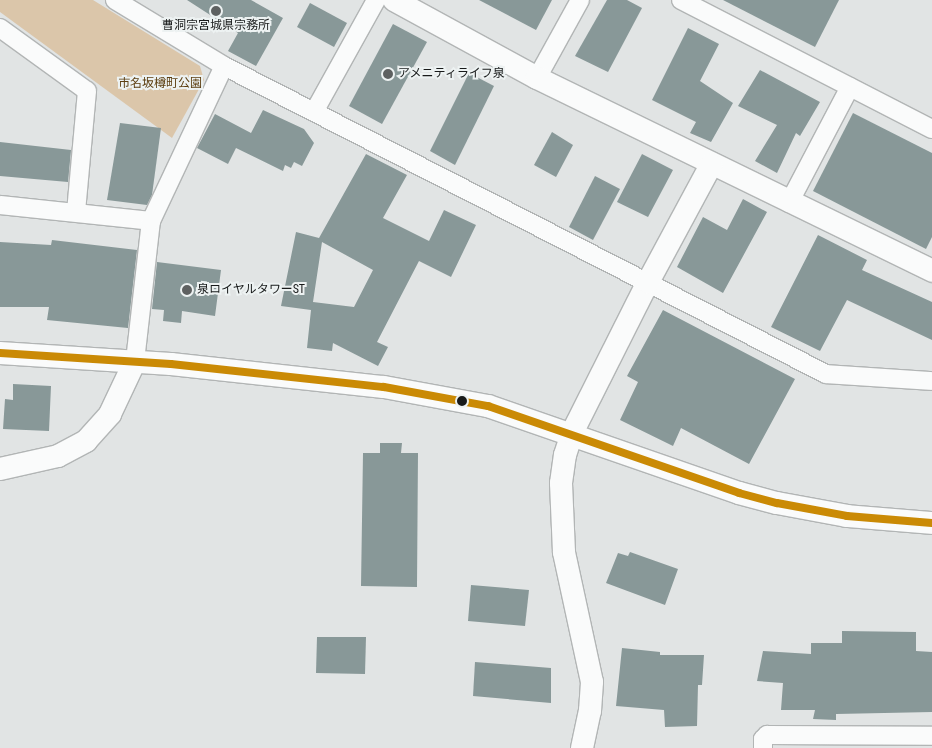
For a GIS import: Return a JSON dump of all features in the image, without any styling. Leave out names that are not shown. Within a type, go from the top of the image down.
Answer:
[{"type":"street","points":[[115,0],[224,66],[826,374],[932,381]]},
{"type":"street","points":[[314,112],[376,0]]},
{"type":"street","points":[[394,0],[537,78],[711,165],[932,271]]},
{"type":"street","points":[[537,78],[580,0]]},
{"type":"street","points":[[681,0],[932,129]]},
{"type":"street","points":[[0,28],[87,91],[76,211]]},
{"type":"street","points":[[0,469],[58,456],[86,442],[110,414],[136,361],[151,221],[224,66]]},
{"type":"street","points":[[790,203],[850,87]]},
{"type":"street","points":[[582,748],[590,711],[592,682],[569,579],[561,512],[561,483],[572,433],[648,282],[711,165]]},
{"type":"street","points":[[0,205],[76,211],[151,221]]},
{"type":"street","points":[[0,353],[136,361],[384,387],[488,406],[572,433],[723,488],[777,503],[847,516],[932,523]]},
{"type":"street","points":[[762,748],[763,739],[767,735],[925,740]]},
{"type":"green space","name":"市名坂樽町公園","points":[[0,0],[93,0],[200,66],[204,80],[172,138],[0,12]]},
{"type":"building","points":[[187,0],[251,0],[283,18],[256,66],[228,51],[238,33]]},
{"type":"building","points":[[479,0],[552,0],[536,30]]},
{"type":"building","points":[[607,0],[627,0],[642,8],[608,72],[575,56]]},
{"type":"building","points":[[723,0],[839,0],[815,47]]},
{"type":"building","points":[[310,3],[347,23],[334,47],[297,27]]},
{"type":"building","name":"アメニティライフ泉","points":[[393,24],[427,42],[382,124],[349,106]]},
{"type":"building","points":[[688,28],[719,44],[700,81],[733,103],[711,142],[690,133],[696,122],[652,100]]},
{"type":"building","points":[[760,70],[820,102],[800,136],[796,133],[777,173],[755,161],[777,125],[738,106]]},
{"type":"building","points":[[469,73],[494,86],[455,165],[430,151]]},
{"type":"building","points":[[263,110],[304,129],[314,143],[302,166],[294,162],[291,168],[285,165],[283,171],[236,148],[228,164],[197,148],[215,114],[251,133]]},
{"type":"building","points":[[853,113],[932,153],[932,237],[926,249],[813,191]]},
{"type":"building","points":[[120,123],[161,128],[152,195],[147,205],[107,200]]},
{"type":"building","points":[[552,132],[573,145],[556,177],[534,165]]},
{"type":"building","points":[[0,142],[71,150],[68,182],[0,176]]},
{"type":"building","points":[[366,154],[407,175],[383,218],[429,241],[444,210],[476,225],[451,277],[419,261],[377,342],[388,347],[378,366],[333,343],[332,351],[307,348],[311,310],[281,306],[296,232],[319,238]],"holes":[[[322,242],[373,270],[354,307],[313,302]]]},
{"type":"building","points":[[642,154],[673,170],[648,217],[617,202]]},
{"type":"building","points":[[595,176],[620,189],[593,240],[569,227]]},
{"type":"building","points":[[743,199],[767,212],[723,293],[677,267],[703,217],[727,230]]},
{"type":"building","points":[[818,235],[867,260],[862,270],[932,302],[932,340],[847,300],[820,351],[771,327]]},
{"type":"building","points":[[52,240],[137,250],[128,328],[47,320],[49,307],[0,307],[0,242],[51,245]]},
{"type":"building","name":"泉ロイヤルタワーST","points":[[157,262],[221,270],[215,316],[182,311],[181,323],[163,321],[164,310],[152,309]]},
{"type":"building","points":[[663,310],[795,379],[749,464],[681,428],[673,446],[620,420],[638,382],[627,376]]},
{"type":"building","points":[[13,384],[51,386],[49,431],[3,429],[5,399],[13,400]]},
{"type":"building","points":[[380,443],[402,443],[401,453],[418,453],[417,587],[361,586],[363,453],[380,453]]},
{"type":"building","points":[[630,552],[678,569],[665,605],[606,583],[618,553],[628,556]]},
{"type":"building","points":[[471,585],[529,590],[525,626],[468,621]]},
{"type":"building","points":[[842,631],[916,632],[916,651],[932,652],[932,712],[836,714],[836,720],[813,719],[815,710],[781,710],[783,683],[757,681],[763,651],[811,654],[811,643],[842,643]]},
{"type":"building","points":[[317,637],[366,637],[365,674],[316,673]]},
{"type":"building","points":[[622,648],[660,652],[660,655],[704,655],[702,685],[698,685],[697,726],[665,727],[664,710],[616,706]]},
{"type":"building","points":[[475,662],[551,668],[551,703],[473,696]]},
{"type":"transit line","points":[[0,353],[171,364],[384,387],[488,406],[739,493],[777,503],[847,516],[932,523]]},
{"type":"place","name":"曹洞宗宮城県宗務所","points":[[216,11]]},
{"type":"place","name":"アメニティライフ泉","points":[[388,74]]},
{"type":"place","name":"泉ロイヤルタワーST","points":[[187,290]]}]
